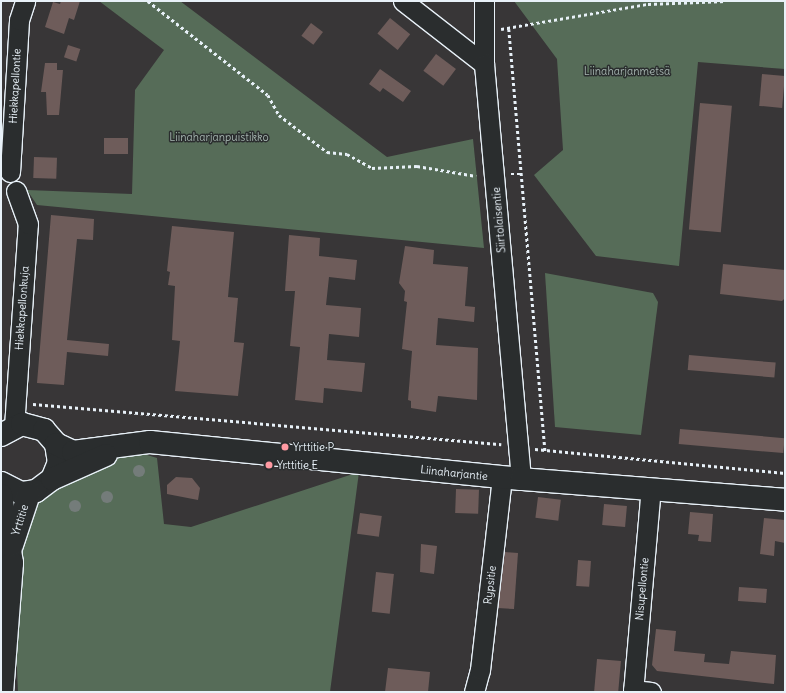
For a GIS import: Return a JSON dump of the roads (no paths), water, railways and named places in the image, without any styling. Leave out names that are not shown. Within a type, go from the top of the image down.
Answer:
[{"type":"main road","name":"Liinaharjantie","points":[[5,430],[33,426],[49,435],[56,444],[73,452],[124,447],[150,442],[512,479],[652,488],[785,500]]},
{"type":"main road","points":[[52,479],[59,462],[56,444]]},
{"type":"main road","name":"Liinaharjantie","points":[[29,494],[52,479],[124,447]]},
{"type":"main road","points":[[1,483],[11,490],[29,494]]},
{"type":"main road","name":"Yrttitie","points":[[8,557],[29,494]]},
{"type":"main road","name":"Yrttitie","points":[[1,495],[8,557],[2,692]]},
{"type":"street","name":"Hiekkapellontie","points":[[10,172],[19,20],[25,1]]},
{"type":"street","points":[[403,1],[484,64]]},
{"type":"street","name":"Siirtolaisentie","points":[[484,1],[486,29],[484,64],[519,446],[512,479]]},
{"type":"street","name":"Hiekkapellonkuja","points":[[5,430],[15,403],[28,224],[16,191]]},
{"type":"street","name":"Rypsitie","points":[[474,692],[480,670],[512,479]]},
{"type":"street","name":"Nisupellontie","points":[[639,691],[652,488]]},
{"type":"place","name":"Yrttitie P","points":[[285,447]]},
{"type":"place","name":"Yrttitie E","points":[[269,465]]},
{"type":"park label","name":"Liinaharjanmetsä","points":[[627,71]]},
{"type":"park label","name":"Liinaharjanpuistikko","points":[[219,137]]}]
